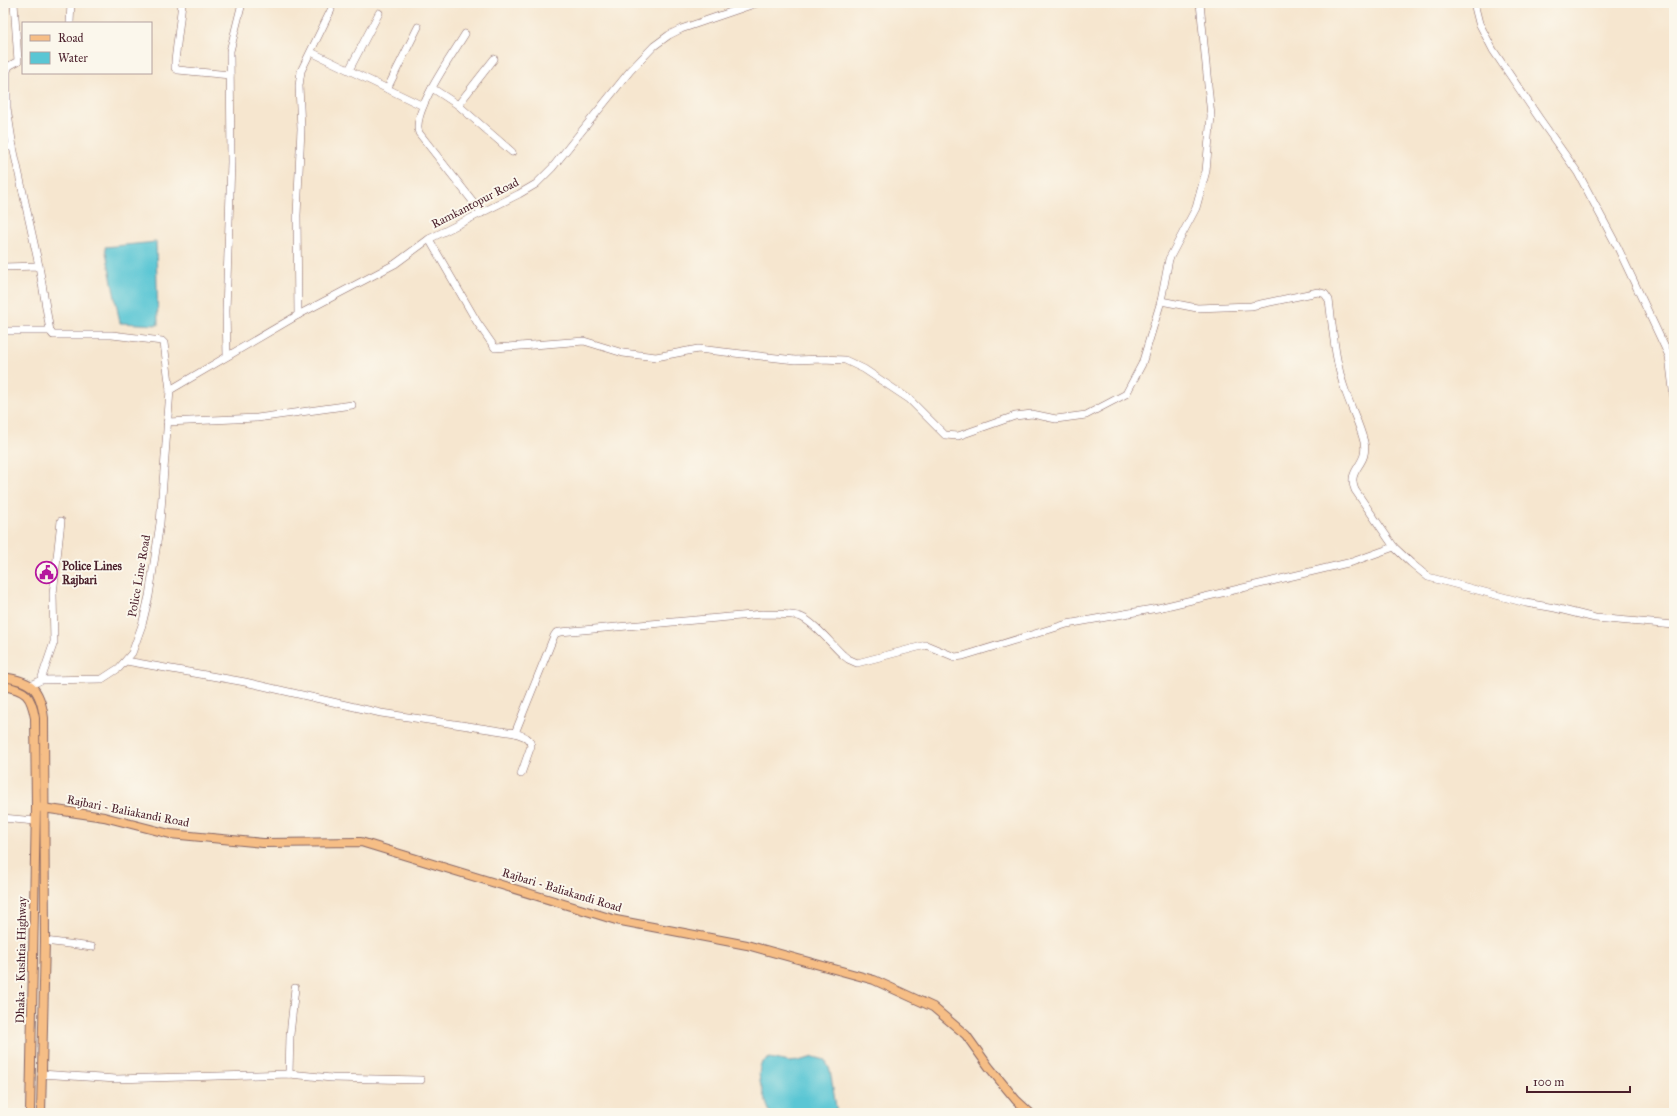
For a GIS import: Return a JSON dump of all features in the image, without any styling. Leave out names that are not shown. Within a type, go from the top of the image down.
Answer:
[{"type":"main road","points":[[3,677],[23,681],[31,685],[42,704],[44,718],[40,807]]},
{"type":"main road","points":[[3,686],[25,692],[30,698],[33,706],[40,807]]},
{"type":"main road","name":"Dhaka - Kushtia Highway","points":[[30,1113],[35,821],[40,807]]},
{"type":"main road","name":"Dhaka - Kushtia Highway","points":[[40,807],[45,941],[41,1113]]},
{"type":"main road","name":"Rajbari - Baliakandi Road","points":[[40,807],[104,817],[170,834],[263,843],[361,842],[616,920],[747,945],[874,980],[939,1011],[966,1035],[1016,1100],[1030,1113]]},
{"type":"street","points":[[14,3],[21,62],[9,66],[7,70],[7,108],[13,147],[39,266],[50,331]]},
{"type":"street","points":[[70,22],[71,3]]},
{"type":"street","points":[[182,3],[175,68],[178,70],[230,75]]},
{"type":"street","points":[[227,356],[226,297],[231,162],[230,51],[242,3]]},
{"type":"street","name":"Ramkantopur Road","points":[[170,390],[298,315],[395,264],[429,239],[520,194],[536,184],[552,168],[630,72],[654,46],[669,35],[681,29],[757,3]]},
{"type":"street","points":[[429,239],[477,322],[495,348],[584,341],[623,353],[656,357],[698,349],[795,360],[845,360],[864,368],[910,399],[945,434],[952,436],[958,436],[1015,416],[1032,414],[1056,418],[1086,415],[1126,394],[1142,364],[1161,301],[1170,259],[1196,208],[1206,172],[1211,116],[1200,3]]},
{"type":"street","points":[[1474,3],[1479,23],[1493,50],[1578,173],[1618,248],[1669,356],[1674,398]]},
{"type":"street","points":[[298,315],[297,215],[301,129],[299,86],[301,71],[331,10]]},
{"type":"street","points":[[349,70],[379,13]]},
{"type":"street","points":[[387,89],[418,27]]},
{"type":"street","points":[[464,34],[423,106],[417,128],[419,133],[482,213]]},
{"type":"street","points":[[311,52],[423,106]]},
{"type":"street","points":[[458,105],[494,59]]},
{"type":"street","points":[[432,88],[458,105],[512,152]]},
{"type":"street","points":[[3,147],[13,147]]},
{"type":"street","points":[[3,267],[39,266]]},
{"type":"street","points":[[1161,301],[1197,308],[1251,306],[1318,292],[1325,294],[1329,300],[1335,346],[1344,389],[1364,441],[1366,452],[1364,459],[1353,474],[1353,484],[1394,547],[1428,577],[1438,580],[1526,603],[1555,608],[1595,618],[1674,625]]},
{"type":"street","name":"Police Line Road","points":[[3,332],[50,331],[52,335],[57,336],[112,335],[160,340],[164,343],[170,390],[160,523],[149,596],[142,625],[132,653],[126,661],[110,674],[102,678],[41,680],[31,685]]},
{"type":"street","points":[[167,422],[257,418],[352,405]]},
{"type":"street","points":[[41,680],[54,642],[53,594],[61,521]]},
{"type":"street","points":[[515,733],[554,636],[556,633],[560,632],[763,614],[791,615],[800,616],[808,621],[842,655],[857,663],[926,645],[955,657],[963,656],[1067,624],[1158,608],[1352,562],[1394,547]]},
{"type":"street","points":[[126,661],[245,682],[381,713],[515,733],[527,738],[531,746],[521,774]]},
{"type":"street","points":[[3,818],[35,821]]},
{"type":"street","points":[[45,941],[92,947]]},
{"type":"street","points":[[289,1074],[290,1035],[294,988]]},
{"type":"street","points":[[41,1074],[116,1079],[289,1074],[332,1078],[421,1080]]},
{"type":"water","points":[[156,242],[158,325],[120,323],[105,247]]},
{"type":"water","points":[[814,1057],[825,1060],[830,1070],[837,1113],[770,1113],[760,1081],[759,1074],[762,1063],[770,1058],[789,1062]]},
{"type":"place","name":"Police Lines Rajbari","points":[[46,573]]}]
